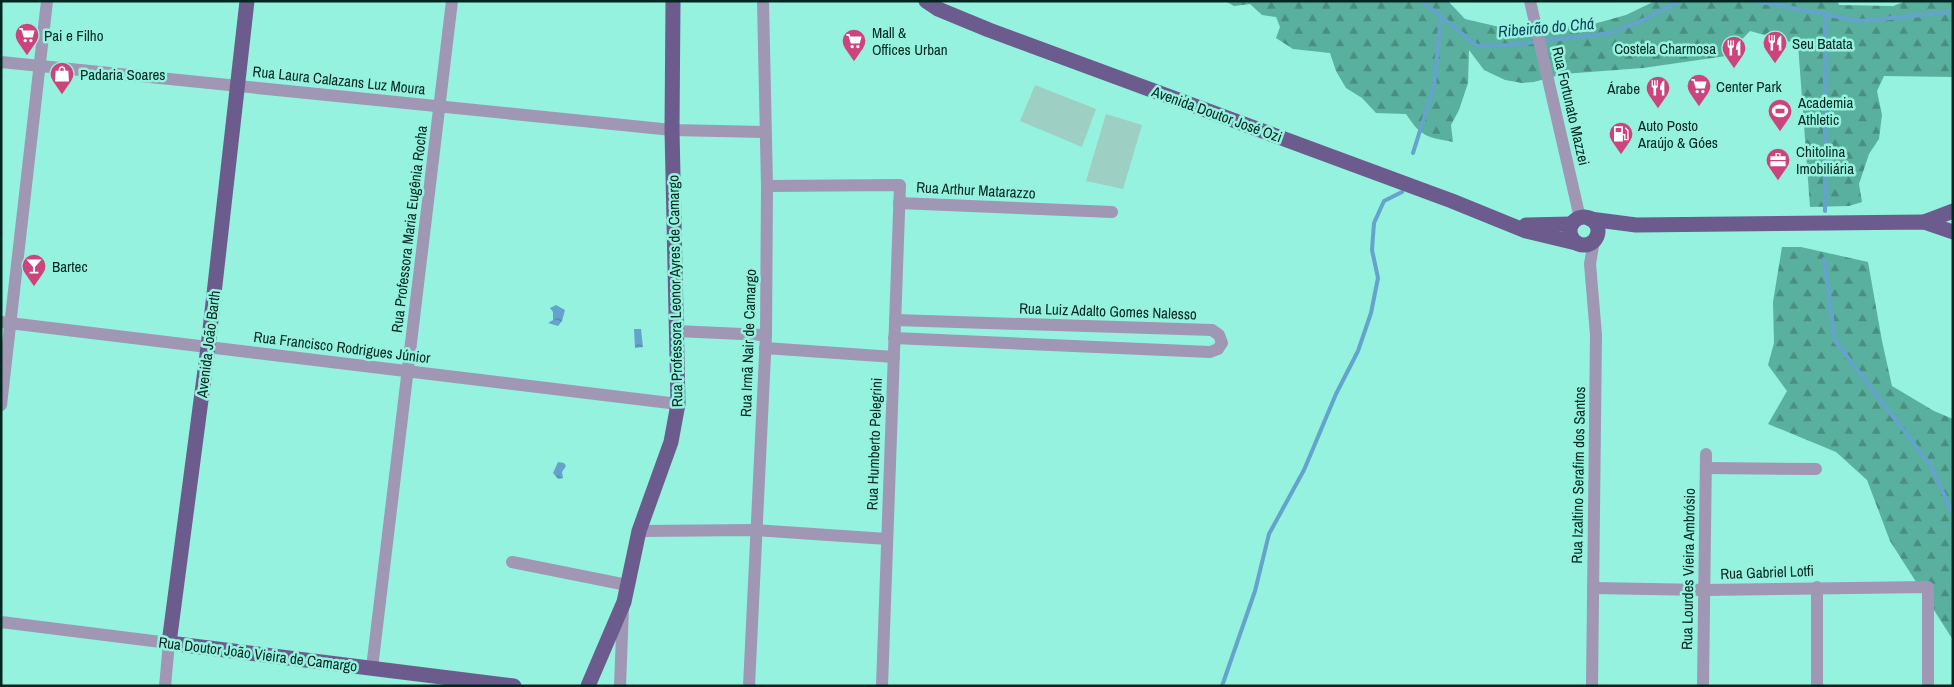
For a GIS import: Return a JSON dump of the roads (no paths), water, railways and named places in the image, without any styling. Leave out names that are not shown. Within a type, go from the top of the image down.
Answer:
[{"type":"main road","name":"Avenida João Barth","points":[[169,643],[208,347],[247,1]]},
{"type":"main road","name":"Rua Professora Leonor Ayres de Camargo","points":[[588,686],[624,602],[639,531],[671,442],[678,404],[672,130],[673,1]]},
{"type":"main road","name":"Avenida Doutor José Ozi","points":[[926,1],[938,9],[992,31],[1510,223]]},
{"type":"main road","points":[[1924,222],[1953,211]]},
{"type":"main road","points":[[1581,220],[1597,227],[1596,238]]},
{"type":"main road","points":[[1576,243],[1570,233],[1581,220]]},
{"type":"main road","points":[[1510,223],[1534,225],[1581,220],[1636,225],[1924,222],[1953,232]]},
{"type":"main road","points":[[1510,223],[1526,231],[1586,245],[1596,238],[1636,225]]},
{"type":"main road","name":"Rua Doutor João Vieira de Camargo","points":[[169,643],[514,686]]},
{"type":"street","points":[[1,405],[6,322],[47,1]]},
{"type":"street","name":"Rua Professora Maria Eugênia Rocha","points":[[372,668],[452,1]]},
{"type":"street","name":"Rua Irmã Nair de Camargo","points":[[749,686],[766,334],[767,186],[763,1]]},
{"type":"street","name":"Rua Fortunato Mazzei","points":[[1530,1],[1581,220]]},
{"type":"street","name":"Rua Laura Calazans Luz Moura","points":[[1,62],[672,130]]},
{"type":"street","points":[[672,130],[765,132]]},
{"type":"street","name":"Rua Arthur Matarazzo","points":[[767,186],[900,185],[899,203],[1112,212]]},
{"type":"street","name":"Rua Humberto Pelegrini","points":[[882,686],[899,203]]},
{"type":"street","name":"Rua Izaltino Serafim dos Santos","points":[[1592,686],[1596,335],[1590,264],[1596,238]]},
{"type":"street","name":"Rua Izaltino Serafim dos Santos","points":[[1576,243],[1590,264]]},
{"type":"street","name":"Rua Luiz Adalto Gomes Nalesso","points":[[894,338],[1210,352],[1218,348],[1222,342],[1219,335],[1212,330],[895,320]]},
{"type":"street","name":"Rua Francisco Rodrigues Júnior","points":[[6,322],[678,404]]},
{"type":"street","points":[[1007,324],[1007,343]]},
{"type":"street","points":[[1113,328],[1113,347]]},
{"type":"street","points":[[676,331],[766,334]]},
{"type":"street","points":[[765,348],[894,358]]},
{"type":"street","name":"Rua Lourdes Vieira Ambrósio","points":[[1703,686],[1706,454]]},
{"type":"street","points":[[1706,468],[1816,469]]},
{"type":"street","points":[[639,531],[756,530],[887,540]]},
{"type":"street","points":[[512,562],[627,585]]},
{"type":"street","points":[[1817,587],[1817,686]]},
{"type":"street","name":"Rua Gabriel Lotfi","points":[[1593,588],[1704,590],[1928,587],[1928,686]]},
{"type":"street","points":[[620,686],[624,602]]},
{"type":"street","name":"Rua Doutor João Vieira de Camargo","points":[[1,622],[169,643]]},
{"type":"street","name":"Avenida João Barth","points":[[165,686],[169,643]]},
{"type":"water","points":[[556,305],[565,310],[562,321],[558,326],[548,323],[553,320],[553,312],[550,308]]},
{"type":"water","points":[[634,329],[641,329],[643,347],[635,348]]},
{"type":"water","points":[[558,462],[564,463],[566,466],[562,472],[563,478],[558,479],[553,473]]},
{"type":"waterway","name":"Ribeirão do Chá","points":[[1422,1],[1477,46],[1509,45],[1611,33],[1639,22],[1680,1]]},
{"type":"waterway","name":"Ribeirão do Chá","points":[[1756,1],[1860,21],[1953,12]]},
{"type":"waterway","points":[[1825,15],[1825,211]]},
{"type":"waterway","points":[[1413,153],[1434,86],[1441,16]]},
{"type":"waterway","points":[[1222,686],[1255,591],[1269,534],[1304,470],[1336,394],[1358,351],[1371,313],[1378,278],[1372,250],[1374,223],[1384,201],[1402,192]]},
{"type":"waterway","points":[[1824,259],[1835,341],[1931,466],[1953,514]]},
{"type":"place","name":"Pai e Filho","points":[[27,56]]},
{"type":"place","name":"Mall & Offices Urban","points":[[854,62]]},
{"type":"place","name":"Seu Batata","points":[[1775,64]]},
{"type":"place","name":"Costela Charmosa","points":[[1734,69]]},
{"type":"place","name":"Padaria Soares","points":[[62,95]]},
{"type":"place","name":"Center Park","points":[[1699,107]]},
{"type":"place","name":"Árabe","points":[[1658,109]]},
{"type":"place","name":"Academia Athletic","points":[[1780,132]]},
{"type":"place","name":"Auto Posto Araújo & Góes","points":[[1621,155]]},
{"type":"place","name":"Chitolina Imobiliária","points":[[1778,181]]},
{"type":"place","name":"Bartec","points":[[34,287]]}]
